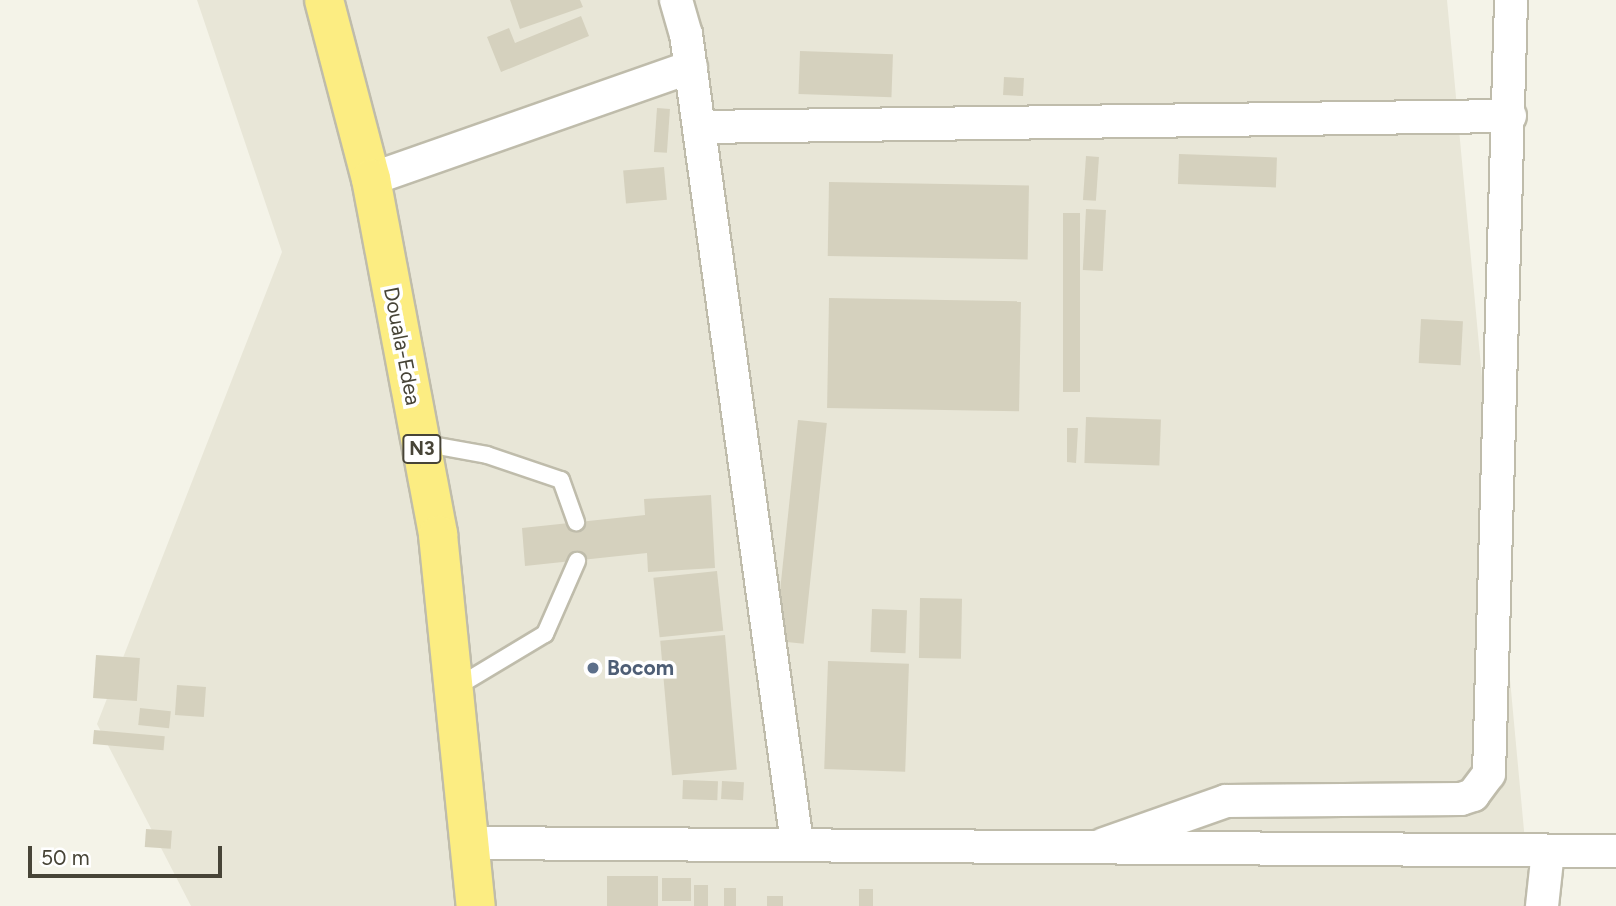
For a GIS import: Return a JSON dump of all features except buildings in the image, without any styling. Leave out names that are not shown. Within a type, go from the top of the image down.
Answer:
[{"type":"highway","name":"Douala-Edea","points":[[324,0],[371,179],[421,443],[455,688],[476,906]]},
{"type":"street","points":[[676,0],[691,67],[797,843]]},
{"type":"street","points":[[1104,844],[1226,801],[1461,799],[1473,795],[1489,774],[1510,116],[1511,0]]},
{"type":"street","points":[[371,179],[691,67]]},
{"type":"street","points":[[699,127],[1510,116]]},
{"type":"street","points":[[472,843],[1104,844],[1616,851]]},
{"type":"street","points":[[1542,906],[1548,850]]},
{"type":"lane","points":[[421,443],[487,455],[561,480],[576,522]]},
{"type":"lane","points":[[455,688],[545,634],[577,561]]},
{"type":"shaded area","points":[[197,0],[1447,0],[1531,906],[191,906],[97,724],[282,252]]},
{"type":"place","name":"Bocom","points":[[593,668]]}]
